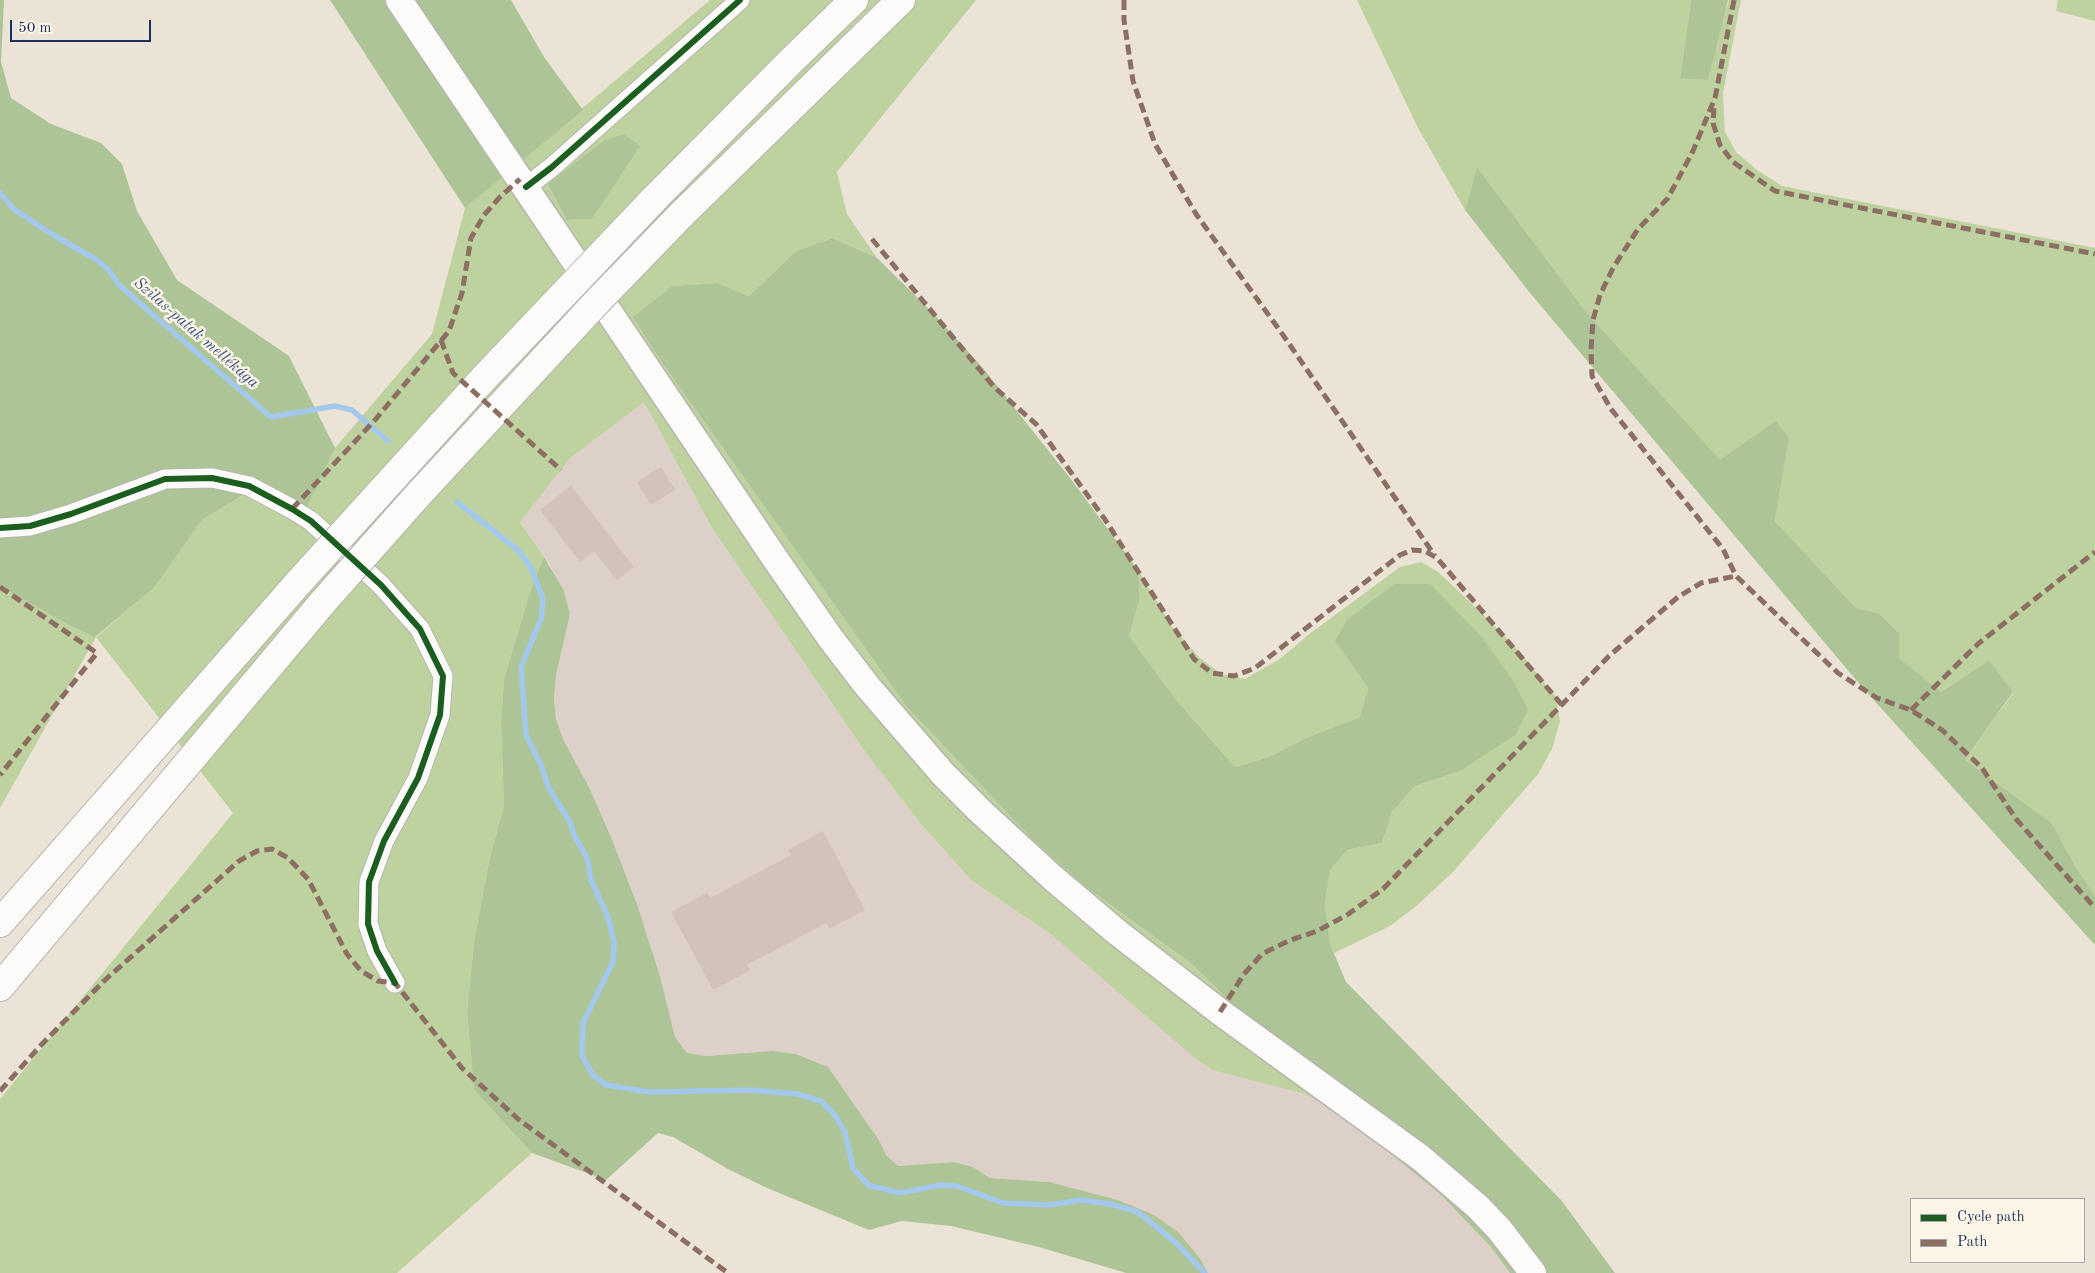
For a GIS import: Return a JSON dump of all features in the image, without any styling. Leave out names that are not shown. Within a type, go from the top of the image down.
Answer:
[{"type":"highway","points":[[0,923],[299,582],[485,377],[656,197],[854,0]]},
{"type":"highway","points":[[0,987],[323,602],[445,466],[594,305],[681,215],[901,0]]},
{"type":"main road","points":[[399,0],[831,639],[868,687],[943,774],[1054,879],[1118,933],[1220,1012],[1421,1158],[1478,1207],[1499,1229],[1533,1273]]},
{"type":"street","points":[[526,187],[552,168],[740,0]]},
{"type":"street","points":[[0,528],[30,526],[71,514],[165,479],[212,478],[249,486],[311,521],[381,585],[414,622],[420,629],[443,676],[440,715],[418,778],[384,842],[369,882],[368,924],[377,951],[395,983]]},
{"type":"shaded area","points":[[644,402],[712,528],[866,753],[921,824],[971,880],[1266,1083],[1305,1094],[1340,1112],[1441,1195],[1491,1247],[1510,1273],[1208,1273],[1201,1260],[1118,1200],[1049,1182],[990,1178],[973,1167],[954,1162],[898,1166],[886,1155],[879,1140],[828,1067],[796,1054],[773,1051],[706,1056],[687,1053],[675,1037],[660,976],[637,904],[611,837],[589,787],[564,741],[556,719],[554,698],[556,675],[570,614],[551,567],[520,522],[569,458]]},
{"type":"green space","points":[[0,0],[4,0],[1,62],[11,98],[51,124],[101,143],[122,164],[137,211],[177,280],[289,356],[335,448],[305,511],[256,487],[202,520],[154,588],[95,637],[67,624],[0,586]]},
{"type":"green space","points":[[330,0],[511,0],[544,57],[583,110],[465,208]]},
{"type":"green space","points":[[710,0],[976,0],[837,172],[847,214],[877,258],[833,238],[796,251],[749,296],[717,283],[672,286],[634,317],[661,361],[907,707],[1032,839],[1082,884],[1193,965],[1340,1112],[1305,1094],[1213,1070],[1195,1058],[1053,936],[971,880],[921,824],[866,753],[712,528],[644,402],[570,458],[520,522],[544,557],[533,582],[504,679],[501,723],[504,806],[489,861],[474,942],[467,1013],[474,1090],[532,1153],[397,1273],[0,1273],[0,1099],[233,813],[96,637],[154,588],[202,520],[256,487],[305,510],[335,448],[432,334],[465,208]],"holes":[[[624,134],[639,146],[592,219],[567,220]]]},
{"type":"green space","points":[[1357,0],[1691,0],[1680,78],[1728,5],[1728,0],[1741,0],[1723,93],[1725,132],[1736,152],[1757,170],[1782,186],[2095,248],[2095,896],[2074,864],[2052,823],[1965,760],[2013,693],[1989,660],[1941,692],[1898,658],[1899,633],[1879,613],[1856,608],[1775,521],[1789,438],[1776,422],[1720,461],[1587,313],[1477,167],[1465,210],[1418,128]]},
{"type":"green space","points":[[1691,0],[1728,0],[1708,80],[1680,78]]},
{"type":"green space","points":[[2058,0],[2095,0],[2095,21],[2056,11]]},
{"type":"green space","points":[[624,134],[640,146],[592,219],[567,220],[548,184],[605,140]]},
{"type":"green space","points":[[1477,167],[1587,313],[1720,460],[1776,421],[1789,438],[1775,521],[1856,608],[1879,613],[1899,633],[1899,658],[1941,692],[1989,660],[2013,692],[1965,760],[2052,823],[2074,864],[2095,896],[2095,945],[1862,687],[1530,293],[1465,210]]},
{"type":"green space","points":[[833,238],[877,258],[931,311],[983,368],[1070,478],[1138,570],[1140,598],[1129,636],[1178,702],[1235,767],[1269,757],[1306,738],[1360,717],[1368,688],[1335,641],[1347,620],[1394,584],[1430,584],[1482,637],[1512,679],[1528,710],[1515,735],[1460,771],[1415,786],[1392,812],[1382,843],[1347,850],[1330,870],[1325,905],[1330,944],[1346,982],[1561,1200],[1615,1273],[1510,1273],[1491,1247],[1441,1195],[1340,1112],[1193,965],[1082,884],[1032,839],[907,707],[661,361],[633,317],[672,286],[717,283],[749,296],[796,251]]},
{"type":"green space","points":[[544,557],[563,589],[570,614],[556,675],[554,698],[556,719],[564,741],[589,787],[611,837],[637,904],[660,976],[675,1037],[687,1053],[706,1056],[773,1051],[796,1054],[828,1067],[879,1140],[886,1155],[898,1166],[954,1162],[973,1167],[990,1178],[1049,1182],[1118,1200],[1154,1215],[1178,1232],[1201,1260],[1208,1273],[1126,1273],[1039,1247],[951,1226],[902,1221],[869,1230],[767,1188],[728,1169],[673,1137],[658,1133],[606,1180],[532,1153],[474,1090],[467,1013],[474,942],[489,861],[504,806],[501,723],[504,679],[533,582]]},
{"type":"green space","points":[[1421,562],[1438,572],[1518,650],[1556,697],[1560,721],[1552,749],[1538,774],[1453,872],[1414,908],[1390,926],[1334,953],[1330,944],[1325,905],[1330,870],[1347,850],[1382,843],[1392,812],[1415,786],[1460,771],[1335,641],[1368,688],[1360,717],[1306,738],[1269,757],[1235,767],[1178,702],[1129,636],[1140,598],[1138,570],[1173,628],[1200,658],[1221,674],[1245,679],[1280,659],[1308,635],[1400,567]]},
{"type":"green space","points":[[0,586],[67,624],[96,637],[0,808]]},
{"type":"building","points":[[661,467],[675,490],[651,505],[637,482]]},
{"type":"building","points":[[571,486],[634,567],[617,580],[594,551],[580,562],[540,510]]},
{"type":"building","points":[[823,831],[865,910],[829,929],[826,923],[747,965],[750,970],[713,990],[671,912],[707,893],[710,898],[791,855],[788,850]]},
{"type":"waterway","name":"Szilas-patak mellékága","points":[[0,193],[14,209],[50,233],[97,260],[109,270],[119,285],[271,417],[335,406],[352,410],[388,441]]},
{"type":"waterway","name":"Szilas-patak mellékága","points":[[457,502],[519,551],[531,568],[543,599],[541,619],[521,667],[526,735],[542,767],[548,787],[570,822],[574,835],[588,860],[591,880],[608,917],[614,942],[613,962],[583,1023],[582,1056],[593,1075],[606,1085],[650,1092],[750,1090],[797,1094],[821,1101],[834,1114],[845,1132],[853,1168],[868,1185],[900,1193],[941,1185],[957,1186],[1003,1203],[1049,1205],[1081,1200],[1110,1204],[1138,1212],[1175,1242],[1205,1273]]},
{"type":"marked path","points":[[1124,0],[1124,20],[1133,81],[1155,144],[1196,214],[1283,335],[1435,556]]},
{"type":"marked path","points":[[1734,0],[1715,98],[1693,151],[1668,198],[1638,229],[1613,268],[1600,295],[1593,320],[1592,376],[1611,409],[1723,549],[1736,576],[1838,673],[1877,698],[1911,710],[1942,730],[1982,768],[2016,819],[2095,908]]},
{"type":"marked path","points":[[1714,108],[1713,123],[1720,145],[1733,162],[1775,191],[2095,254]]},
{"type":"marked path","points":[[292,509],[375,420],[449,331],[462,293],[471,238],[484,215],[520,179]]},
{"type":"marked path","points":[[872,239],[994,387],[1036,424],[1104,518],[1194,659],[1212,673],[1234,676],[1255,668],[1400,555],[1412,550],[1425,551],[1437,558],[1562,705]]},
{"type":"marked path","points":[[441,340],[453,373],[561,470]]},
{"type":"marked path","points":[[1911,710],[1979,643],[2095,552]]},
{"type":"marked path","points":[[1220,1012],[1244,974],[1262,954],[1288,941],[1317,931],[1347,915],[1383,889],[1609,656],[1678,597],[1701,583],[1736,576]]},
{"type":"marked path","points":[[0,587],[97,653],[0,775]]},
{"type":"marked path","points":[[0,1091],[42,1044],[105,980],[239,861],[257,851],[272,849],[288,858],[308,879],[347,954],[361,971],[378,981],[395,983],[462,1068],[518,1119],[728,1273]]},
{"type":"cycle path","points":[[526,187],[552,167],[740,0]]},
{"type":"cycle path","points":[[0,528],[30,526],[71,514],[165,479],[212,478],[249,486],[311,521],[381,585],[420,629],[443,676],[440,715],[418,778],[384,841],[369,882],[368,924],[377,951],[395,983]]}]
